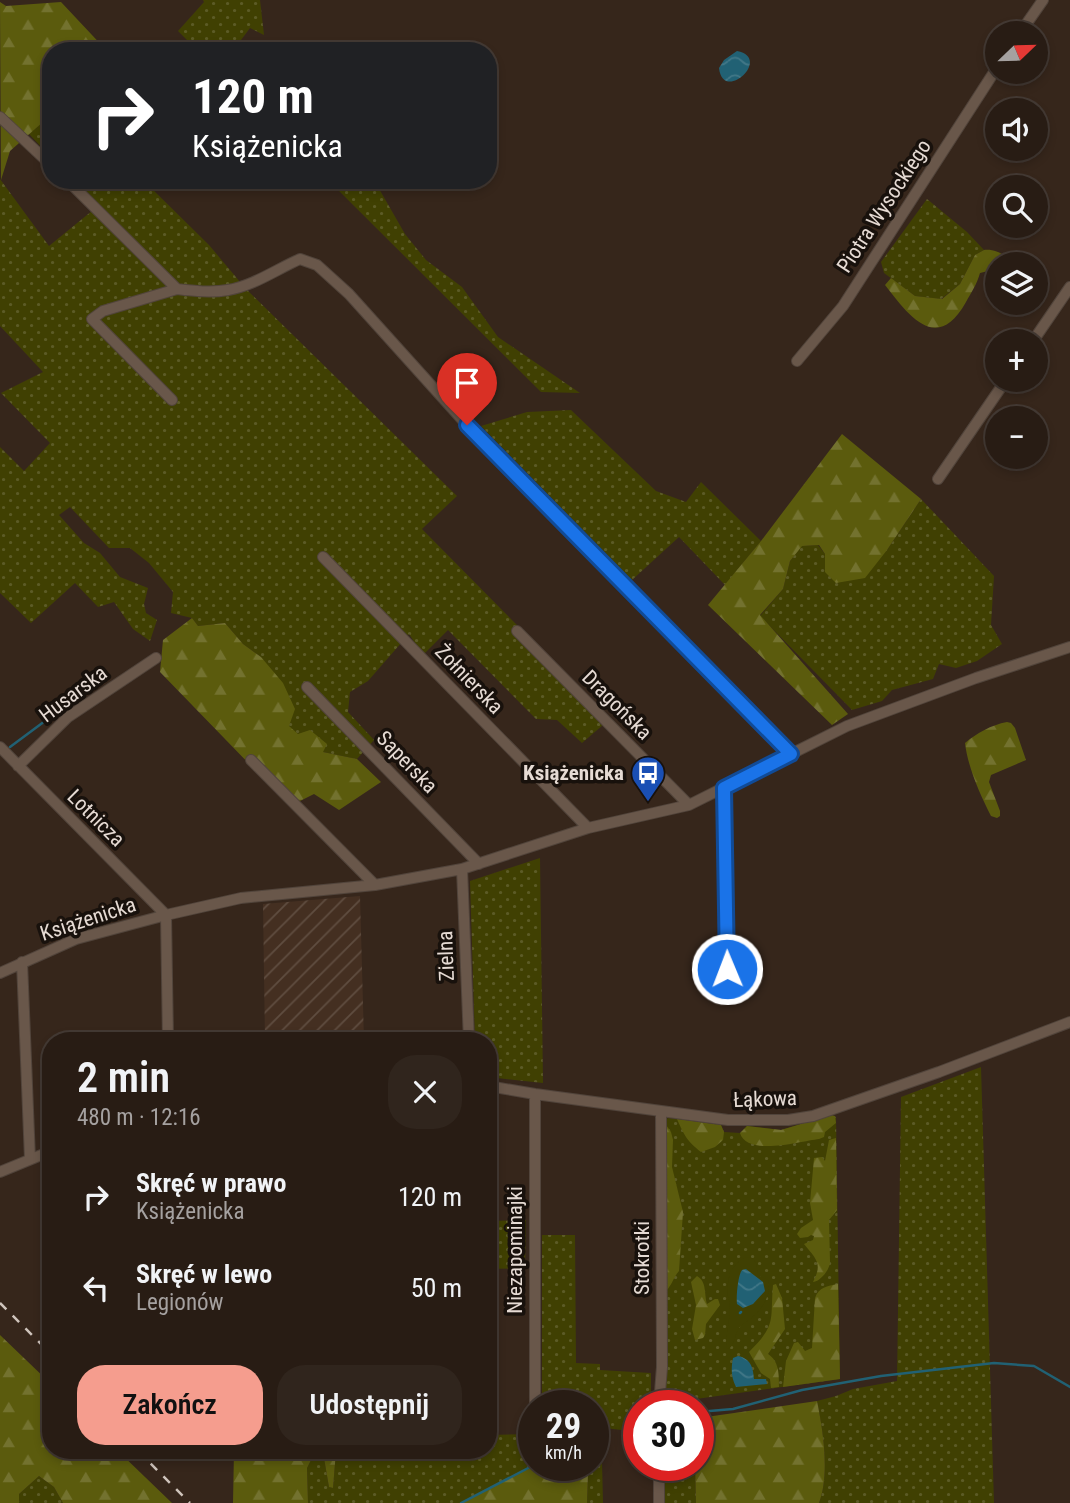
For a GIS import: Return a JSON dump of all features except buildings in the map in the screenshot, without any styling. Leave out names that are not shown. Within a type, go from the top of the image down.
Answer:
[{"type":"street","points":[[1028,21],[1043,0]]},
{"type":"street","name":"Piotra Wysockiego","points":[[797,361],[843,306],[986,84]]},
{"type":"street","points":[[0,117],[42,157]]},
{"type":"street","points":[[76,189],[177,289]]},
{"type":"street","points":[[172,400],[92,319],[103,311],[177,289],[201,292],[243,286],[300,259],[317,265],[349,294],[467,425],[791,754]]},
{"type":"street","points":[[1040,329],[1070,287]]},
{"type":"street","points":[[938,479],[998,392]]},
{"type":"street","name":"Żołnierska","points":[[323,557],[588,828]]},
{"type":"street","name":"Dragońska","points":[[517,631],[689,805]]},
{"type":"street","name":"Książenicka","points":[[0,973],[76,939],[166,915],[241,898],[375,885],[462,869],[588,828],[689,805],[847,726],[976,678],[1070,647]]},
{"type":"street","name":"Husarska","points":[[18,766],[68,717],[156,658]]},
{"type":"street","name":"Saperska","points":[[307,687],[479,864]]},
{"type":"street","name":"Lotnicza","points":[[0,747],[166,915]]},
{"type":"street","points":[[251,760],[375,885]]},
{"type":"street","points":[[724,788],[727,969]]},
{"type":"street","name":"Zielna","points":[[462,869],[468,1032]]},
{"type":"street","points":[[166,915],[168,1032]]},
{"type":"street","points":[[22,962],[30,1159]]},
{"type":"street","name":"Łąkowa","points":[[497,1088],[728,1120],[788,1120],[813,1116],[1070,1022]]},
{"type":"street","name":"Niezapominajki","points":[[534,1094],[535,1390]]},
{"type":"street","name":"Stokrotki","points":[[660,1390],[661,1111]]},
{"type":"street","points":[[0,1172],[42,1154]]},
{"type":"street","points":[[659,1481],[659,1503]]},
{"type":"shaded area","points":[[203,0],[260,0],[264,35],[250,28],[242,42],[189,42],[178,31]]},
{"type":"shaded area","points":[[42,123],[42,148],[29,134]]},
{"type":"shaded area","points":[[0,179],[49,246],[98,206],[82,189],[152,189],[209,245],[246,289],[457,496],[422,529],[610,719],[582,743],[557,720],[536,719],[448,630],[423,655],[409,634],[368,681],[350,692],[348,712],[374,740],[357,759],[323,752],[285,725],[261,657],[243,644],[225,623],[198,626],[192,618],[171,613],[173,592],[149,563],[130,548],[109,548],[70,507],[59,515],[84,543],[100,553],[120,577],[148,588],[144,604],[146,613],[157,620],[150,641],[133,629],[114,602],[98,607],[75,583],[31,623],[0,593],[0,447],[24,471],[50,443],[1,393],[43,372],[0,326]]},
{"type":"shaded area","points":[[337,189],[379,189],[405,234],[426,260],[462,287],[498,337],[580,393],[541,392]]},
{"type":"shaded area","points":[[927,199],[984,250],[975,255],[960,284],[941,299],[915,296],[884,273],[881,262]]},
{"type":"shaded area","points":[[571,410],[656,491],[686,502],[701,482],[761,541],[725,585],[679,537],[632,580],[481,426],[527,412]]},
{"type":"shaded area","points":[[921,499],[994,576],[991,625],[1002,644],[977,661],[956,668],[939,664],[933,679],[892,690],[882,701],[852,710],[760,616],[783,589],[790,561],[801,546],[818,545],[825,554],[887,550]]},
{"type":"shaded area","points":[[540,858],[543,1083],[497,1078],[497,1032],[475,1032],[470,881]]},
{"type":"shaded area","points":[[360,896],[364,1032],[265,1032],[263,904]]},
{"type":"shaded area","points":[[981,1067],[994,1503],[819,1503],[825,1466],[817,1401],[853,1389],[897,1381],[901,1097]]},
{"type":"shaded area","points":[[831,1115],[836,1117],[840,1379],[714,1396],[714,1390],[666,1390],[664,1122],[668,1118],[721,1125],[724,1132],[740,1133],[747,1126],[781,1130]]},
{"type":"shaded area","points":[[526,1220],[525,1268],[497,1269],[497,1221]]},
{"type":"shaded area","points":[[542,1235],[575,1235],[576,1363],[600,1364],[600,1370],[651,1373],[651,1390],[623,1390],[623,1430],[609,1429],[609,1390],[542,1390]]},
{"type":"shaded area","points":[[746,1257],[755,1261],[758,1275],[768,1280],[768,1292],[761,1308],[739,1328],[729,1349],[729,1273]]},
{"type":"shaded area","points":[[518,1434],[518,1473],[461,1503],[308,1503],[307,1468],[312,1459],[324,1459],[329,1487],[333,1488],[335,1459],[497,1459],[497,1435]]},
{"type":"shaded area","points":[[39,1476],[54,1487],[63,1503],[19,1503],[19,1494]]},
{"type":"shaded area","points":[[588,1481],[602,1481],[603,1503],[587,1503]]},
{"type":"shaded area","points":[[663,1481],[695,1481],[696,1503],[663,1503]]},
{"type":"green space","points":[[0,2],[6,6],[61,2],[99,42],[42,42],[42,123],[10,151],[1,180]]},
{"type":"green space","points":[[984,250],[997,252],[985,252],[985,272],[980,273],[976,285],[955,317],[944,326],[934,328],[924,325],[904,308],[885,285],[891,278],[915,296],[942,299],[960,284],[975,255]]},
{"type":"green space","points":[[842,434],[921,499],[865,578],[836,583],[825,572],[825,554],[819,545],[802,546],[790,561],[783,589],[760,615],[848,714],[832,725],[708,605],[761,541]]},
{"type":"green space","points":[[192,618],[198,626],[225,623],[243,644],[261,657],[283,683],[295,709],[289,726],[298,734],[310,730],[327,744],[323,752],[357,759],[381,782],[339,810],[314,794],[290,806],[160,672],[163,640]]},
{"type":"green space","points":[[1007,722],[1015,728],[1026,760],[991,775],[989,782],[1000,811],[997,818],[991,816],[979,790],[965,743],[995,725]]},
{"type":"green space","points":[[835,1116],[836,1123],[819,1139],[763,1146],[745,1140],[740,1133],[747,1126],[781,1130]]},
{"type":"green space","points":[[677,1119],[721,1125],[723,1140],[715,1147],[701,1152],[686,1137]]},
{"type":"green space","points":[[664,1122],[673,1140],[672,1167],[683,1212],[679,1271],[666,1291]]},
{"type":"green space","points":[[836,1138],[837,1210],[829,1220],[830,1263],[824,1275],[813,1282],[818,1266],[804,1244],[813,1240],[814,1236],[800,1238],[797,1234],[813,1220],[810,1203],[814,1158],[822,1157],[825,1161],[829,1140]]},
{"type":"green space","points":[[697,1276],[704,1285],[707,1304],[718,1299],[720,1305],[706,1324],[703,1338],[695,1340],[692,1329],[696,1305],[691,1282]]},
{"type":"green space","points":[[776,1284],[782,1298],[785,1329],[768,1354],[774,1360],[778,1373],[779,1387],[771,1388],[770,1379],[761,1373],[749,1352],[768,1328],[773,1285]]},
{"type":"green space","points":[[838,1284],[840,1379],[783,1387],[786,1361],[794,1343],[798,1342],[805,1351],[812,1348],[817,1294],[824,1288]]},
{"type":"green space","points":[[0,1335],[42,1375],[42,1459],[126,1459],[172,1503],[63,1503],[54,1487],[39,1476],[19,1494],[19,1503],[0,1503]]},
{"type":"green space","points":[[817,1401],[825,1466],[819,1503],[696,1503],[695,1481],[714,1481],[714,1416]]},
{"type":"green space","points":[[234,1459],[312,1459],[307,1468],[308,1503],[233,1503]]},
{"type":"green space","points":[[324,1459],[335,1459],[333,1488],[329,1487]]},
{"type":"green space","points":[[518,1473],[518,1481],[588,1481],[587,1503],[461,1503]]},
{"type":"water","points":[[737,51],[747,55],[750,62],[743,76],[729,82],[722,78],[719,68],[724,60]]},
{"type":"water","points":[[746,1269],[763,1282],[765,1291],[753,1304],[743,1308],[737,1304],[737,1291],[742,1270]]},
{"type":"water","points":[[738,1356],[750,1364],[754,1379],[766,1379],[767,1384],[736,1387],[732,1366],[733,1358]]},
{"type":"waterway","points":[[10,747],[45,721]]},
{"type":"waterway","points":[[714,1411],[733,1409],[802,1390],[881,1376],[994,1363],[1034,1366],[1070,1387]]},
{"type":"waterway","points":[[461,1503],[518,1473]]},
{"type":"railway","points":[[0,1303],[42,1345]]},
{"type":"railway","points":[[146,1459],[190,1503]]},
{"type":"place","name":"Książenicka","points":[[648,803]]},
{"type":"route","points":[[467,425],[791,754],[724,788],[727,969]]}]
